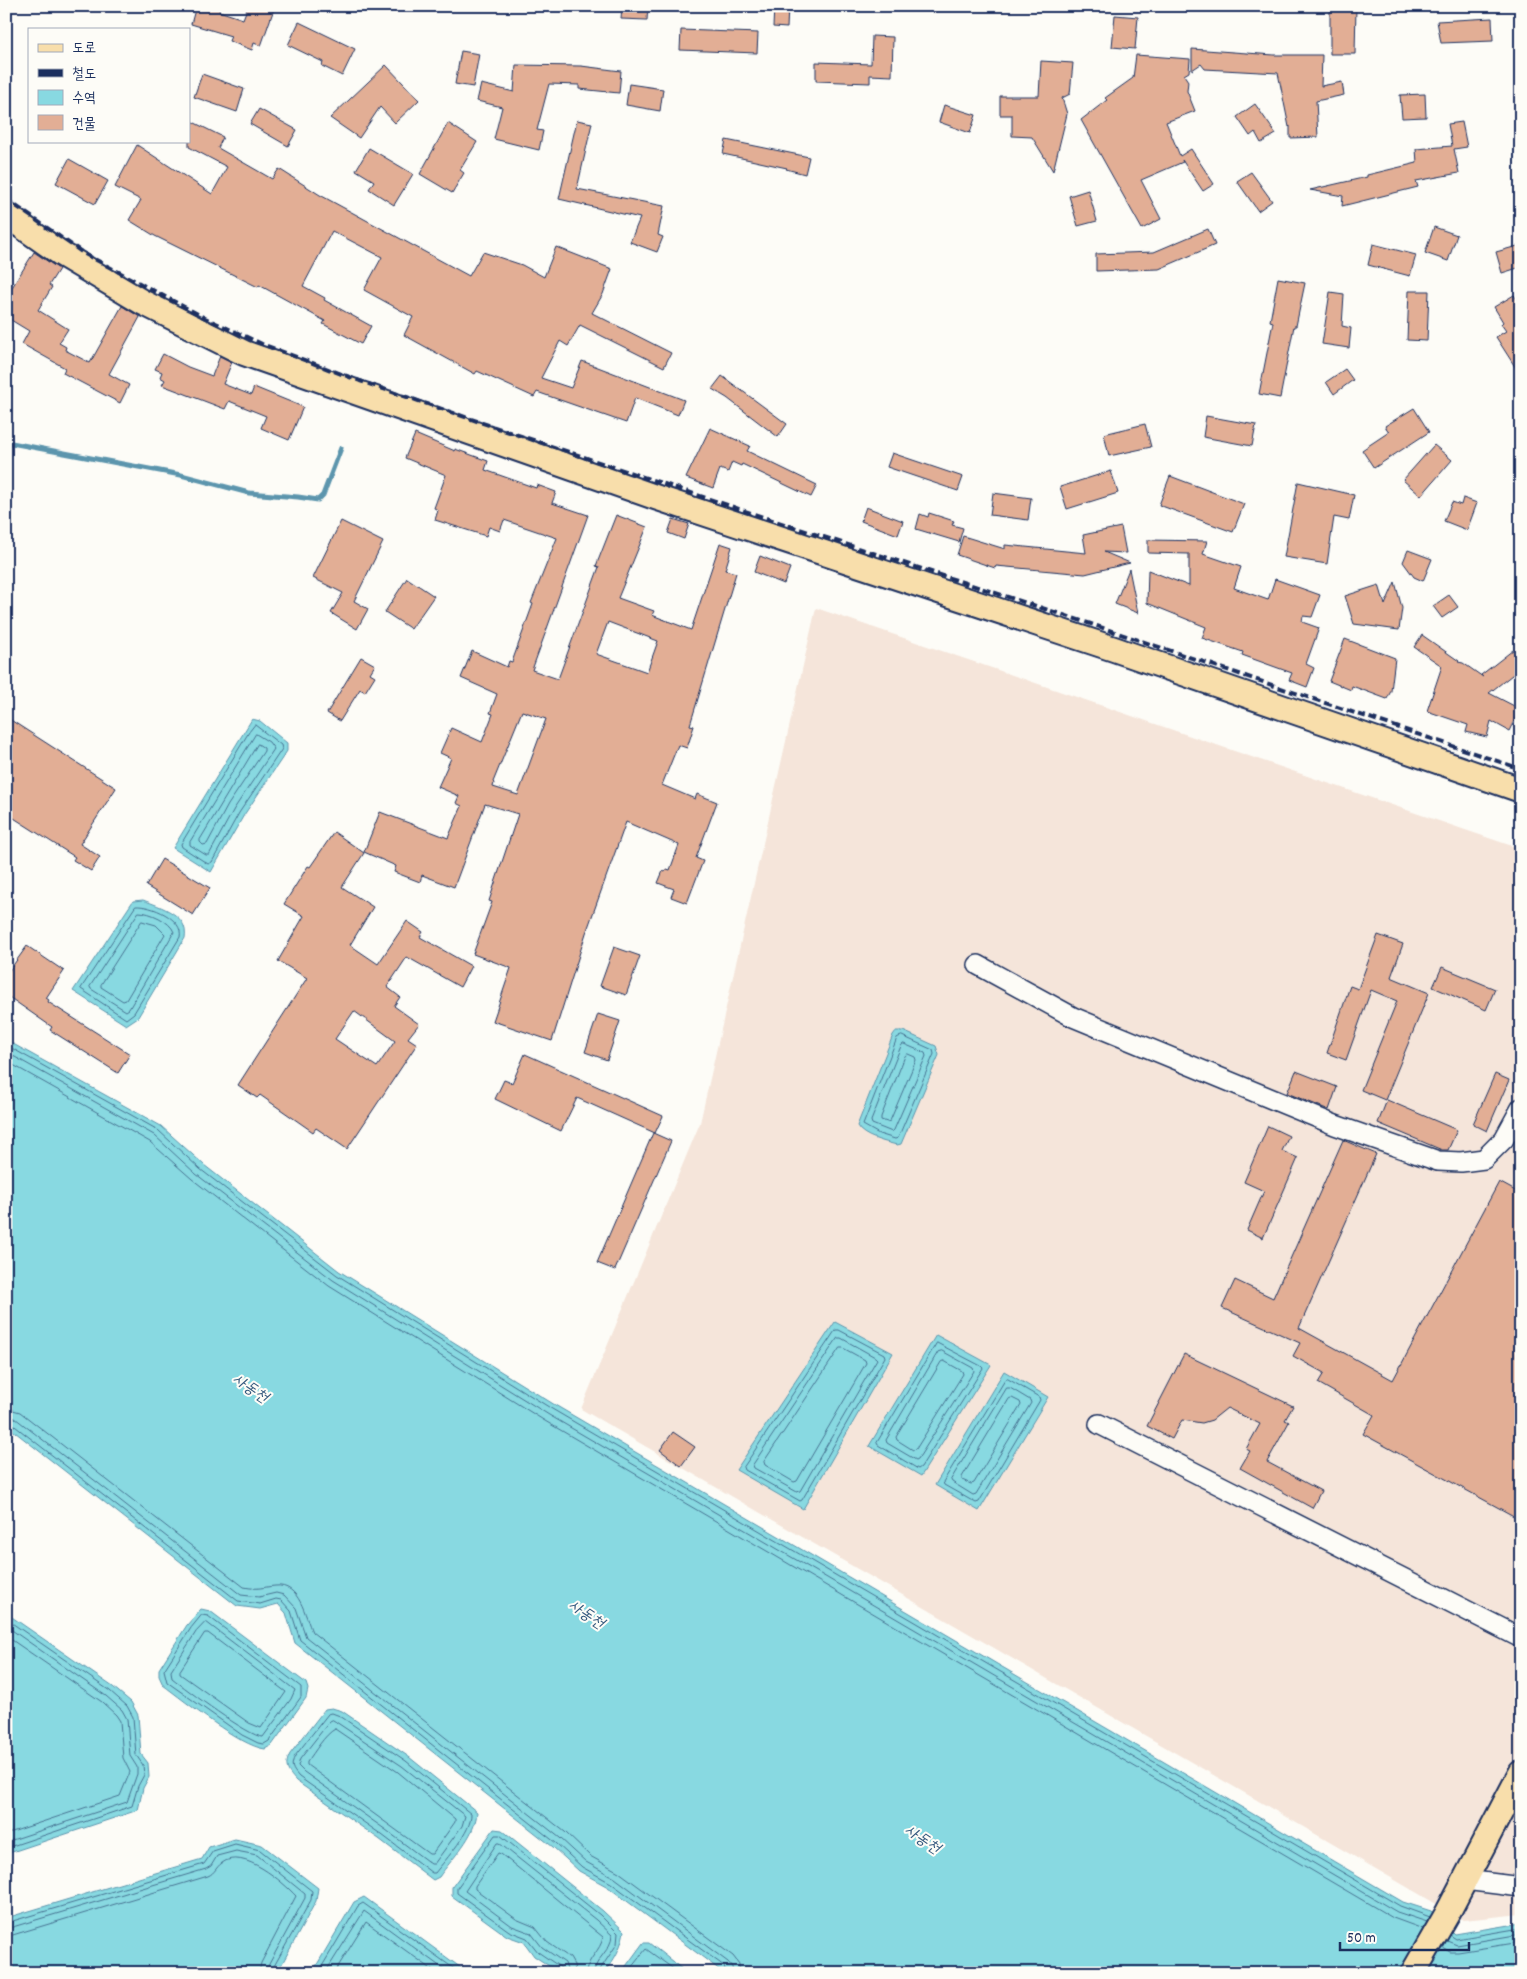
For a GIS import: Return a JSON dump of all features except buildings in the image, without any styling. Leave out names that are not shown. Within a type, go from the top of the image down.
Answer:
[{"type":"main road","points":[[6,215],[63,255],[142,302],[244,353],[656,497],[1123,652],[1521,790]]},
{"type":"main road","points":[[1413,1973],[1448,1914],[1521,1773]]},
{"type":"street","points":[[978,965],[1073,1017],[1335,1125],[1438,1161],[1461,1162],[1484,1159],[1504,1139],[1521,1108]]},
{"type":"street","points":[[1099,1424],[1521,1638]]},
{"type":"street","points":[[1465,1880],[1521,1888]]},
{"type":"shaded area","points":[[816,608],[1521,849],[1521,1914],[1464,1920],[581,1409],[700,1123]]},
{"type":"water","points":[[252,719],[260,721],[287,743],[287,751],[244,815],[211,872],[173,848]]},
{"type":"water","points":[[143,900],[165,909],[178,918],[183,923],[185,938],[138,1017],[126,1025],[73,991],[133,901]]},
{"type":"water","points":[[896,1031],[903,1031],[936,1046],[939,1055],[901,1144],[897,1145],[869,1136],[857,1126]]},
{"type":"water","name":"사동천","points":[[6,1040],[161,1126],[204,1165],[339,1271],[555,1405],[1403,1902],[1431,1911],[1455,1934],[1521,1923],[1521,1973],[724,1973],[608,1887],[579,1871],[553,1847],[295,1643],[286,1613],[278,1604],[260,1609],[237,1606],[6,1425]]},
{"type":"water","points":[[835,1322],[893,1353],[803,1509],[736,1470]]},
{"type":"water","points":[[936,1335],[991,1365],[921,1476],[869,1446]]},
{"type":"water","points":[[1004,1371],[1048,1397],[979,1511],[935,1485]]},
{"type":"water","points":[[201,1609],[210,1611],[306,1683],[308,1689],[306,1698],[272,1745],[265,1749],[254,1746],[228,1732],[163,1685],[159,1676],[159,1669],[187,1625]]},
{"type":"water","points":[[6,1613],[113,1687],[131,1702],[138,1715],[141,1754],[148,1763],[149,1777],[143,1788],[138,1810],[6,1854]]},
{"type":"water","points":[[332,1708],[342,1711],[409,1757],[477,1812],[468,1838],[439,1877],[433,1880],[379,1839],[296,1781],[290,1774],[287,1762],[290,1754],[325,1709]]},
{"type":"water","points":[[494,1829],[502,1830],[603,1911],[624,1931],[617,1954],[603,1973],[560,1973],[534,1956],[524,1942],[507,1936],[452,1896],[452,1887]]},
{"type":"water","points":[[235,1839],[262,1845],[318,1888],[316,1901],[277,1973],[6,1973],[6,1918],[202,1859],[209,1847]]},
{"type":"water","points":[[364,1897],[468,1973],[312,1973],[354,1902]]},
{"type":"water","points":[[643,1943],[649,1943],[687,1973],[621,1973]]},
{"type":"waterway","points":[[6,442],[181,475],[249,493],[318,500],[323,495],[341,448]]},
{"type":"railway","points":[[6,199],[83,253],[205,318],[262,344],[360,381],[1521,769]]}]
